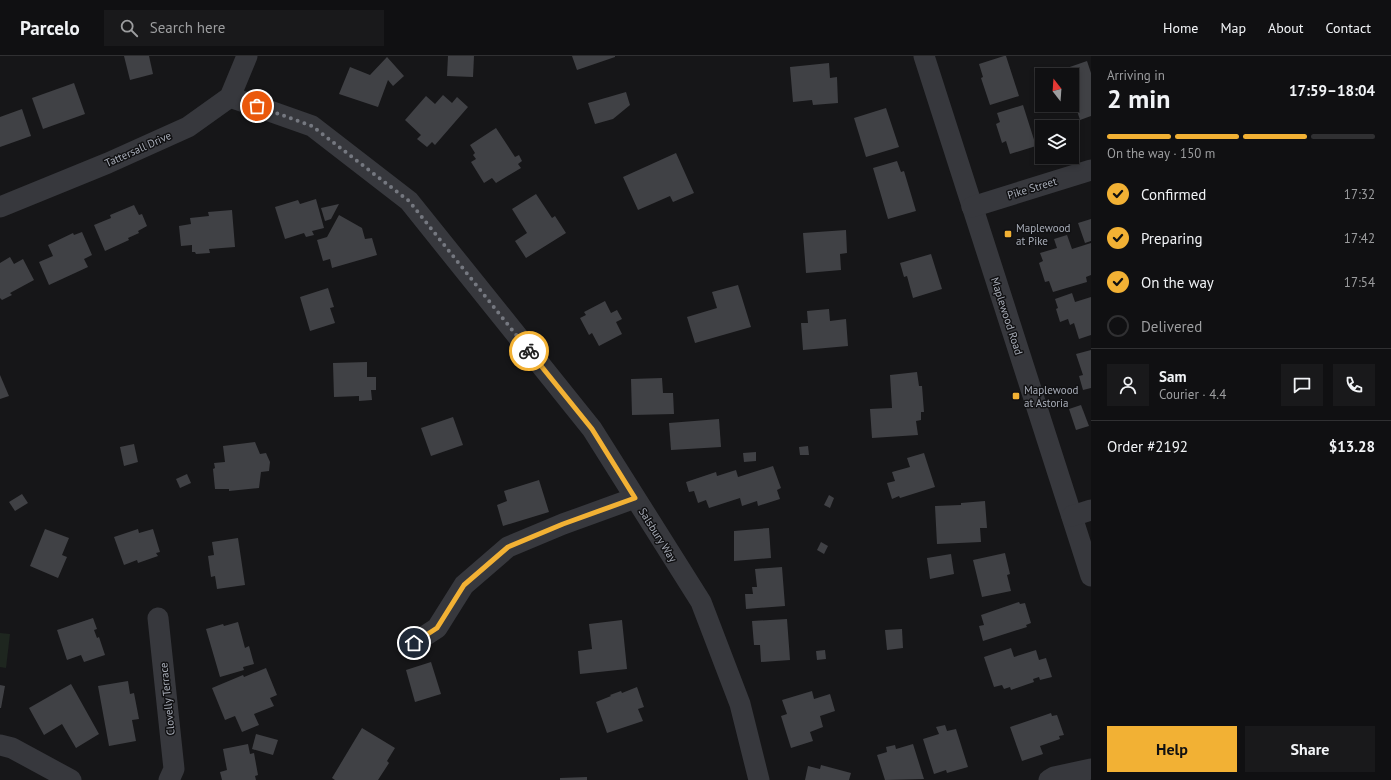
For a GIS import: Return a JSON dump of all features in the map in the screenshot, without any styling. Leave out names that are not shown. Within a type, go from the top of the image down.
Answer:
[{"type":"street","points":[[230,97],[246,56]]},
{"type":"street","name":"Maplewood Road","points":[[924,56],[972,207],[1081,513],[1091,576]]},
{"type":"street","name":"Tattersall Drive","points":[[0,207],[108,163],[188,127],[230,97]]},
{"type":"street","name":"Salsbury Way","points":[[230,97],[312,126],[409,201],[592,429],[701,602],[740,704],[759,780]]},
{"type":"street","name":"Pike Street","points":[[972,207],[1091,170]]},
{"type":"street","points":[[414,643],[437,628],[464,585],[508,547],[563,524],[635,498]]},
{"type":"street","name":"Clovelly Terrace","points":[[158,618],[174,769],[169,780]]},
{"type":"street","points":[[0,745],[12,748],[71,780]]},
{"type":"street","points":[[1049,780],[1054,777],[1091,769]]},
{"type":"shaded area","points":[[0,633],[10,634],[6,668],[0,667]]},
{"type":"building","points":[[124,56],[149,56],[153,74],[130,80]]},
{"type":"building","points":[[448,56],[474,56],[473,77],[447,76]]},
{"type":"building","points":[[572,56],[615,56],[615,57],[577,70]]},
{"type":"building","points":[[1006,56],[1019,96],[990,105],[981,78],[983,77],[979,64]]},
{"type":"building","points":[[387,57],[404,76],[393,86],[388,80],[378,107],[339,94],[350,67],[370,75]]},
{"type":"building","points":[[1087,61],[1091,73],[1091,116],[1080,120],[1077,112],[1079,112],[1079,68],[1067,68]]},
{"type":"building","points":[[829,63],[830,78],[837,77],[838,103],[813,105],[812,100],[793,102],[790,67]]},
{"type":"building","points":[[74,83],[85,114],[43,129],[32,98]]},
{"type":"building","points":[[626,92],[630,105],[613,119],[595,124],[588,103]]},
{"type":"building","points":[[443,95],[452,103],[457,97],[468,107],[435,145],[432,142],[427,147],[417,139],[421,135],[405,120],[426,96],[435,104]]},
{"type":"building","points":[[1023,105],[1035,146],[1010,154],[1006,141],[1002,143],[996,124],[1000,122],[997,113]]},
{"type":"building","points":[[886,108],[899,147],[866,157],[854,118]]},
{"type":"building","points":[[22,109],[31,136],[0,147],[0,117]]},
{"type":"building","points":[[496,128],[515,157],[519,155],[522,161],[518,164],[521,168],[496,183],[492,178],[484,183],[471,162],[476,159],[473,155],[475,153],[470,145]]},
{"type":"building","points":[[676,153],[694,193],[673,202],[670,196],[638,210],[623,177]]},
{"type":"building","points":[[897,161],[901,172],[904,171],[916,211],[888,219],[873,168]]},
{"type":"building","points":[[536,194],[552,218],[555,216],[566,233],[526,258],[515,241],[527,233],[512,209]]},
{"type":"building","points":[[316,199],[324,228],[312,231],[314,235],[306,237],[304,233],[285,239],[275,207],[298,200],[300,204]]},
{"type":"building","points":[[339,204],[331,219],[325,221],[321,208]]},
{"type":"building","points":[[134,205],[139,215],[142,214],[147,226],[138,231],[139,233],[128,238],[129,240],[105,251],[94,225],[111,218],[110,215]]},
{"type":"building","points":[[232,210],[235,247],[209,249],[210,253],[196,254],[195,252],[192,252],[192,245],[181,246],[179,226],[191,224],[190,218],[209,216],[208,212]]},
{"type":"building","points":[[339,215],[362,228],[365,239],[372,238],[377,255],[332,268],[330,259],[323,261],[317,240],[327,237]]},
{"type":"building","points":[[1091,219],[1091,241],[1085,243],[1078,223]]},
{"type":"building","points":[[846,230],[847,253],[840,254],[841,270],[806,273],[803,233]]},
{"type":"building","points":[[82,232],[92,255],[84,259],[88,267],[49,285],[39,262],[53,256],[48,245],[73,233],[74,235]]},
{"type":"building","points":[[1067,235],[1072,249],[1091,243],[1091,275],[1086,277],[1087,282],[1053,292],[1049,281],[1045,282],[1039,263],[1043,261],[1040,253],[1057,248],[1054,239]]},
{"type":"building","points":[[931,254],[942,289],[913,298],[907,276],[904,277],[900,263]]},
{"type":"building","points":[[10,257],[14,264],[23,259],[34,280],[10,293],[12,295],[2,300],[0,298],[0,263]]},
{"type":"building","points":[[738,285],[751,327],[695,343],[687,317],[717,308],[712,292]]},
{"type":"building","points":[[328,288],[334,307],[330,308],[335,323],[310,331],[300,297]]},
{"type":"building","points":[[1072,293],[1075,302],[1091,297],[1091,335],[1079,339],[1074,323],[1070,325],[1068,319],[1060,322],[1056,309],[1058,308],[1055,299]]},
{"type":"building","points":[[605,301],[611,313],[617,310],[622,319],[616,322],[622,334],[599,346],[592,333],[589,335],[580,318],[586,315],[584,312]]},
{"type":"building","points":[[829,309],[830,321],[846,319],[848,346],[803,350],[801,323],[808,323],[807,311]]},
{"type":"building","points":[[1091,350],[1091,388],[1083,390],[1079,376],[1083,375],[1076,354]]},
{"type":"building","points":[[367,362],[367,377],[376,377],[376,390],[371,390],[372,400],[359,401],[359,396],[334,397],[333,363]]},
{"type":"building","points":[[917,372],[919,386],[922,386],[924,412],[921,412],[921,420],[916,421],[918,435],[872,438],[870,409],[892,408],[890,375]]},
{"type":"building","points":[[0,375],[9,396],[0,399]]},
{"type":"building","points":[[662,378],[663,393],[673,393],[674,414],[632,415],[631,379]]},
{"type":"building","points":[[1081,405],[1089,426],[1076,430],[1069,409]]},
{"type":"building","points":[[453,417],[463,445],[431,456],[421,428]]},
{"type":"building","points":[[719,419],[721,447],[671,450],[669,423]]},
{"type":"building","points":[[255,442],[260,454],[266,453],[270,462],[269,471],[261,472],[259,488],[229,491],[229,489],[215,489],[213,469],[215,468],[214,463],[225,462],[223,446]]},
{"type":"building","points":[[134,444],[138,462],[124,466],[120,447]]},
{"type":"building","points":[[808,446],[809,455],[800,455],[799,447]]},
{"type":"building","points":[[756,452],[756,461],[744,462],[743,453]]},
{"type":"building","points":[[924,453],[935,487],[892,499],[887,483],[895,481],[892,472],[910,467],[907,458]]},
{"type":"building","points":[[773,466],[781,488],[777,490],[780,499],[758,506],[757,501],[742,506],[740,498],[709,508],[706,500],[698,503],[694,491],[689,492],[686,482],[716,472],[717,476],[736,470],[738,477]]},
{"type":"building","points":[[187,474],[191,483],[180,488],[176,479]]},
{"type":"building","points":[[539,480],[549,512],[503,526],[497,505],[507,501],[504,491]]},
{"type":"building","points":[[22,494],[28,503],[15,511],[9,502]]},
{"type":"building","points":[[829,495],[834,498],[830,508],[824,505]]},
{"type":"building","points":[[985,501],[987,528],[980,528],[981,542],[937,544],[935,506],[961,505],[961,503]]},
{"type":"building","points":[[769,528],[771,558],[734,561],[734,531]]},
{"type":"building","points":[[45,529],[69,538],[62,555],[67,557],[58,578],[30,566]]},
{"type":"building","points":[[138,529],[139,533],[153,529],[160,552],[156,553],[158,556],[138,563],[137,560],[124,565],[114,537]]},
{"type":"building","points":[[238,538],[245,585],[217,589],[215,576],[211,577],[208,556],[214,555],[212,542]]},
{"type":"building","points":[[821,542],[828,546],[824,554],[817,550]]},
{"type":"building","points":[[1005,553],[1010,574],[1007,575],[1011,591],[982,597],[973,560]]},
{"type":"building","points":[[951,554],[954,574],[930,579],[927,558]]},
{"type":"building","points":[[782,567],[785,606],[746,609],[745,594],[753,594],[752,587],[757,587],[755,569]]},
{"type":"building","points":[[1019,602],[1020,604],[1025,603],[1031,623],[1026,625],[1027,627],[983,641],[979,626],[984,625],[981,615]]},
{"type":"building","points":[[93,618],[97,629],[94,630],[97,638],[99,637],[105,655],[84,662],[81,655],[67,660],[57,630]]},
{"type":"building","points":[[787,619],[790,660],[761,662],[760,645],[754,645],[752,621]]},
{"type":"building","points":[[622,620],[627,669],[580,674],[578,651],[592,649],[589,624]]},
{"type":"building","points":[[238,622],[245,648],[249,646],[254,664],[243,667],[244,670],[220,677],[206,629],[223,624],[224,626]]},
{"type":"building","points":[[902,629],[903,648],[887,650],[885,630]]},
{"type":"building","points":[[1011,648],[1014,657],[1036,650],[1039,660],[1046,658],[1052,677],[1040,680],[1039,677],[1033,679],[1034,682],[1011,690],[1010,687],[1004,689],[1002,685],[994,687],[984,657]]},
{"type":"building","points":[[825,650],[826,659],[817,660],[816,651]]},
{"type":"building","points":[[431,662],[441,694],[415,702],[406,670]]},
{"type":"building","points":[[266,668],[277,695],[270,698],[274,706],[254,714],[259,725],[242,732],[235,716],[225,720],[212,688],[243,675],[244,677]]},
{"type":"building","points":[[128,681],[130,694],[134,693],[139,719],[132,720],[136,741],[109,746],[98,686]]},
{"type":"building","points":[[71,684],[99,734],[76,748],[62,724],[44,735],[29,708]]},
{"type":"building","points":[[0,685],[5,686],[1,708],[0,708]]},
{"type":"building","points":[[637,687],[644,707],[638,709],[643,721],[607,733],[596,702],[611,696],[610,695],[621,691],[622,693]]},
{"type":"building","points":[[812,691],[814,699],[830,694],[835,711],[820,716],[823,727],[810,732],[813,741],[791,748],[781,716],[787,714],[782,700]]},
{"type":"building","points":[[1051,713],[1052,716],[1057,715],[1064,735],[1059,736],[1060,739],[1040,746],[1043,754],[1022,761],[1010,727]]},
{"type":"building","points":[[945,725],[947,731],[956,729],[968,767],[947,773],[946,770],[934,774],[923,739],[939,734],[936,727]]},
{"type":"building","points":[[362,728],[395,748],[387,761],[389,763],[378,780],[335,780],[332,778]]},
{"type":"building","points":[[256,734],[278,740],[273,755],[252,749]]},
{"type":"building","points":[[248,744],[250,754],[254,753],[258,775],[255,776],[256,780],[222,780],[220,772],[227,770],[223,749]]},
{"type":"building","points":[[913,744],[924,779],[885,780],[877,755],[887,752],[886,747],[895,745],[896,749]]},
{"type":"building","points":[[821,765],[851,773],[849,780],[805,780],[808,766],[820,769]]},
{"type":"building","points":[[587,777],[587,780],[560,780],[560,778]]},
{"type":"way so far","points":[[257,106],[312,126],[409,201],[529,351]]},
{"type":"place","name":"Maplewood at Pike","points":[[1008,234]]},
{"type":"place","name":"Maplewood at Astoria","points":[[1016,396]]},
{"type":"route","points":[[414,643],[437,628],[464,585],[508,547],[563,524],[635,498],[592,429],[529,351]]}]
